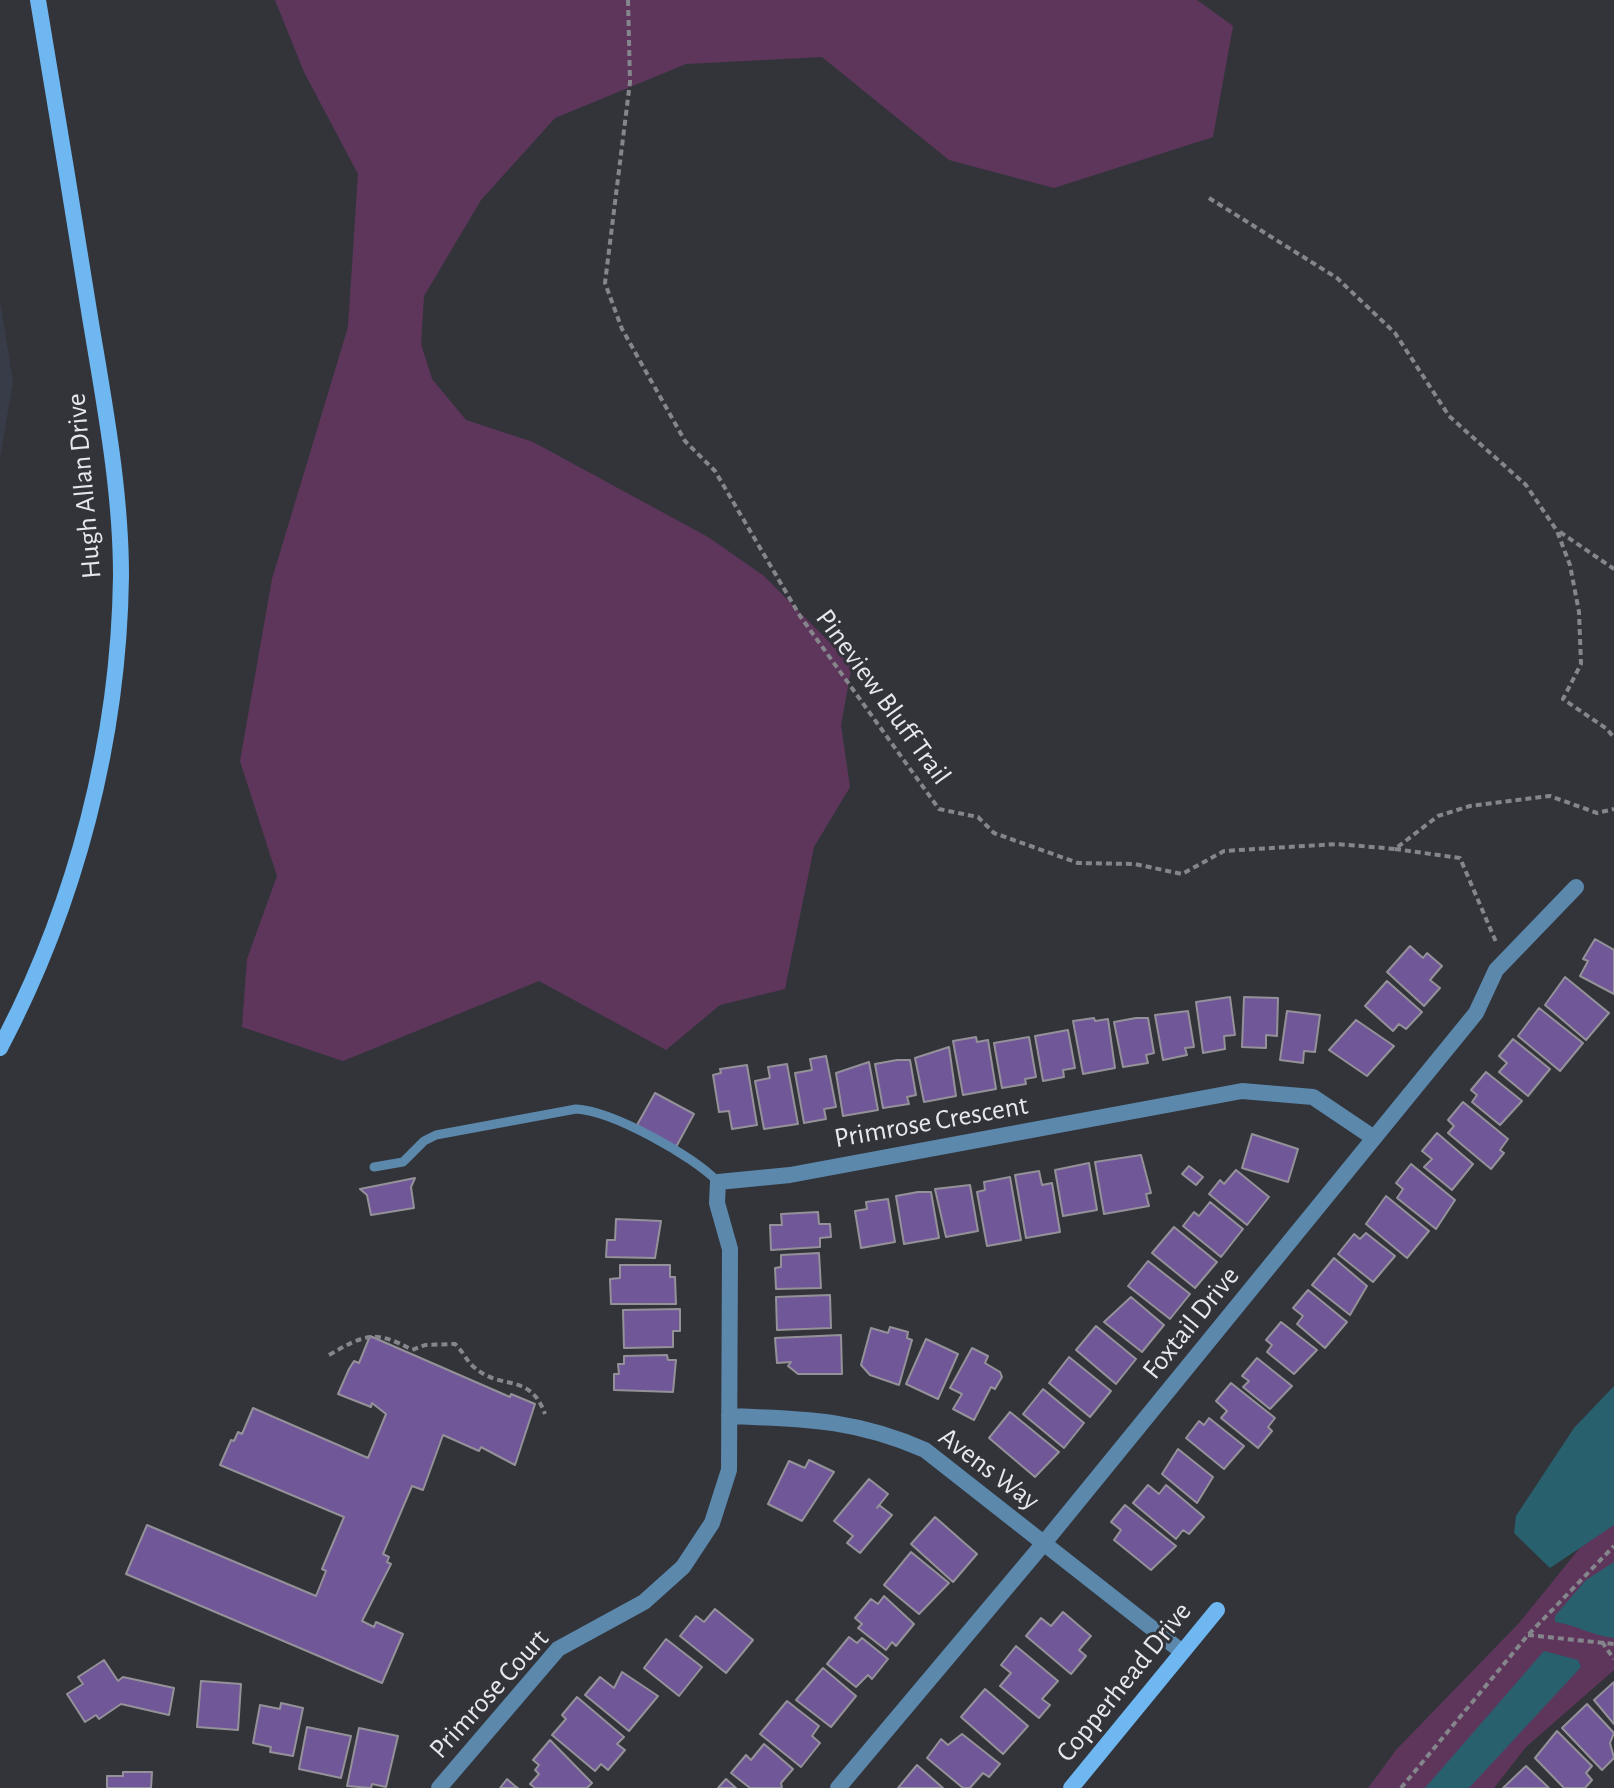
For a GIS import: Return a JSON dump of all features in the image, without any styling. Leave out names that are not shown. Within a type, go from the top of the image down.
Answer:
[{"type":"main road","name":"Hugh Allan Drive","points":[[0,1048],[50,939],[96,791],[108,726],[121,576],[117,496],[105,409],[38,0]]},
{"type":"main road","name":"Copperhead Drive","points":[[1071,1788],[1217,1610]]},
{"type":"street","name":"Foxtail Drive","points":[[838,1788],[1044,1543],[1476,1013],[1496,970],[1576,887]]},
{"type":"street","name":"Primrose Crescent","points":[[718,1182],[790,1175],[1242,1091],[1313,1097],[1374,1138]]},
{"type":"street","points":[[718,1182],[717,1203],[730,1249],[729,1416]]},
{"type":"street","name":"Avens Way","points":[[729,1416],[833,1421],[882,1431],[925,1450],[1181,1651]]},
{"type":"street","name":"Primrose Court","points":[[439,1788],[558,1649],[644,1602],[683,1567],[712,1523],[725,1484],[729,1470],[729,1416]]},
{"type":"lane","points":[[374,1167],[403,1162],[424,1141],[436,1135],[576,1109],[599,1113],[658,1143],[704,1168],[718,1182]]},
{"type":"path","name":"Pineview Bluff Trail","points":[[628,0],[630,82],[605,283],[622,329],[685,441],[715,471],[800,616],[939,809],[978,817],[994,833],[1078,863],[1135,864],[1182,874],[1224,851],[1337,844],[1460,858],[1504,962]]},
{"type":"path","points":[[1209,198],[1337,278],[1385,324],[1449,416],[1526,485],[1557,531],[1570,565],[1579,612],[1581,664],[1563,699],[1607,729],[1614,738]]},
{"type":"path","points":[[1557,531],[1614,569]]},
{"type":"path","points":[[1395,849],[1438,816],[1470,806],[1550,796],[1597,813],[1614,809]]},
{"type":"path","points":[[329,1355],[361,1337],[378,1336],[412,1350],[425,1345],[455,1344],[472,1367],[490,1378],[527,1387],[539,1397],[545,1414]]},
{"type":"path","points":[[1401,1788],[1528,1635],[1614,1546]]},
{"type":"path","points":[[1528,1635],[1614,1644]]},
{"type":"path","points":[[1602,1642],[1614,1659]]},
{"type":"shaded area","points":[[275,0],[1197,0],[1233,26],[1213,137],[1054,188],[949,160],[822,57],[686,64],[555,118],[481,200],[424,296],[421,344],[432,379],[466,420],[533,442],[708,537],[764,576],[852,665],[841,725],[850,787],[814,847],[785,989],[720,1005],[666,1050],[539,981],[343,1061],[242,1027],[247,959],[277,876],[240,761],[272,579],[348,327],[358,174],[304,72]]},
{"type":"shaded area","points":[[0,300],[13,382],[0,458]]},
{"type":"shaded area","points":[[1614,1506],[1614,1670],[1526,1747],[1494,1788],[1368,1788],[1396,1750],[1519,1623]]},
{"type":"water","points":[[1614,1386],[1614,1525],[1550,1568],[1514,1533],[1516,1516],[1574,1428]]},
{"type":"water","points":[[1614,1562],[1614,1638],[1555,1622],[1555,1616],[1586,1580]]},
{"type":"water","points":[[1544,1651],[1578,1660],[1581,1667],[1469,1788],[1425,1788]]},
{"type":"building","points":[[1595,939],[1614,950],[1614,994],[1580,976],[1588,961],[1583,959]]},
{"type":"building","points":[[1410,946],[1423,958],[1427,953],[1442,966],[1430,980],[1440,988],[1424,1006],[1387,972]]},
{"type":"building","points":[[1565,977],[1609,1013],[1586,1040],[1545,1005]]},
{"type":"building","points":[[1387,981],[1422,1012],[1406,1029],[1399,1024],[1393,1031],[1365,1006]]},
{"type":"building","points":[[1230,997],[1235,1035],[1224,1036],[1225,1049],[1203,1053],[1196,1002]]},
{"type":"building","points":[[1244,997],[1278,998],[1277,1036],[1266,1035],[1266,1048],[1242,1047]]},
{"type":"building","points":[[1539,1008],[1583,1043],[1560,1071],[1518,1036]]},
{"type":"building","points":[[1188,1011],[1194,1047],[1185,1048],[1187,1055],[1163,1060],[1155,1015]]},
{"type":"building","points":[[1287,1011],[1320,1015],[1315,1052],[1304,1051],[1303,1063],[1280,1060]]},
{"type":"building","points":[[1094,1018],[1095,1021],[1108,1019],[1115,1068],[1083,1074],[1073,1021]]},
{"type":"building","points":[[1148,1018],[1154,1053],[1146,1055],[1148,1063],[1123,1067],[1114,1022]]},
{"type":"building","points":[[1356,1020],[1394,1046],[1367,1076],[1329,1050]]},
{"type":"building","points":[[1068,1030],[1075,1068],[1063,1070],[1064,1077],[1043,1081],[1035,1036]]},
{"type":"building","points":[[976,1037],[977,1042],[988,1040],[996,1089],[963,1095],[953,1041]]},
{"type":"building","points":[[1029,1037],[1036,1077],[1025,1079],[1026,1084],[1002,1088],[994,1043]]},
{"type":"building","points":[[1513,1039],[1550,1069],[1528,1096],[1499,1072],[1507,1063],[1499,1056]]},
{"type":"building","points":[[949,1047],[956,1096],[924,1102],[915,1058]]},
{"type":"building","points":[[826,1056],[836,1107],[824,1109],[826,1119],[804,1123],[795,1073],[812,1070],[810,1059]]},
{"type":"building","points":[[910,1060],[916,1095],[907,1097],[909,1104],[883,1108],[875,1064]]},
{"type":"building","points":[[869,1062],[878,1110],[843,1116],[836,1073]]},
{"type":"building","points":[[787,1064],[798,1124],[764,1129],[755,1081],[770,1078],[768,1067]]},
{"type":"building","points":[[747,1065],[757,1125],[732,1129],[729,1111],[719,1112],[713,1075],[721,1073],[720,1069]]},
{"type":"building","points":[[1486,1072],[1522,1101],[1500,1125],[1472,1102],[1477,1095],[1471,1090]]},
{"type":"building","points":[[655,1093],[694,1114],[676,1147],[637,1125]]},
{"type":"building","points":[[1463,1102],[1508,1139],[1500,1150],[1504,1153],[1491,1169],[1448,1133],[1454,1126],[1448,1120]]},
{"type":"building","points":[[1437,1133],[1473,1164],[1452,1190],[1424,1167],[1432,1159],[1422,1151]]},
{"type":"building","points":[[1252,1134],[1298,1149],[1288,1182],[1242,1168]]},
{"type":"building","points":[[1141,1155],[1151,1193],[1146,1194],[1149,1206],[1104,1214],[1095,1162]]},
{"type":"building","points":[[1089,1163],[1097,1210],[1063,1216],[1055,1170]]},
{"type":"building","points":[[1411,1164],[1455,1200],[1436,1229],[1397,1198],[1403,1189],[1396,1183]]},
{"type":"building","points":[[1189,1166],[1203,1177],[1196,1185],[1182,1174]]},
{"type":"building","points":[[1236,1170],[1269,1197],[1247,1225],[1209,1194],[1220,1180],[1224,1184]]},
{"type":"building","points":[[1039,1171],[1042,1185],[1052,1183],[1060,1232],[1026,1238],[1015,1175]]},
{"type":"building","points":[[1010,1177],[1021,1240],[987,1246],[977,1192],[985,1190],[984,1182]]},
{"type":"building","points":[[415,1178],[411,1187],[414,1208],[371,1215],[367,1195],[360,1189]]},
{"type":"building","points":[[970,1185],[978,1231],[946,1237],[935,1189]]},
{"type":"building","points":[[931,1192],[939,1238],[904,1244],[896,1196]]},
{"type":"building","points":[[1386,1196],[1429,1231],[1407,1258],[1366,1224]]},
{"type":"building","points":[[888,1199],[895,1242],[861,1248],[855,1211],[867,1209],[866,1202]]},
{"type":"building","points":[[1210,1202],[1243,1229],[1221,1257],[1183,1226],[1194,1212],[1199,1216]]},
{"type":"building","points":[[818,1212],[819,1224],[830,1224],[831,1237],[820,1238],[820,1247],[771,1250],[770,1225],[782,1225],[781,1214]]},
{"type":"building","points":[[616,1219],[661,1221],[655,1258],[606,1257],[607,1240],[615,1240]]},
{"type":"building","points":[[1174,1227],[1217,1262],[1195,1288],[1152,1253]]},
{"type":"building","points":[[1366,1233],[1395,1256],[1373,1282],[1338,1254],[1354,1234],[1360,1239]]},
{"type":"building","points":[[819,1253],[821,1288],[776,1289],[775,1268],[781,1267],[781,1255]]},
{"type":"building","points":[[1334,1258],[1367,1286],[1350,1315],[1312,1285]]},
{"type":"building","points":[[1148,1261],[1190,1294],[1170,1319],[1128,1286]]},
{"type":"building","points":[[620,1265],[670,1265],[670,1277],[675,1277],[676,1304],[611,1304],[610,1279],[620,1278]]},
{"type":"building","points":[[1308,1290],[1347,1322],[1325,1348],[1297,1324],[1303,1316],[1293,1308]]},
{"type":"building","points":[[830,1295],[831,1328],[777,1330],[776,1297]]},
{"type":"building","points":[[1131,1297],[1164,1325],[1142,1352],[1104,1322]]},
{"type":"building","points":[[680,1309],[680,1331],[673,1331],[673,1347],[624,1348],[623,1310]]},
{"type":"building","points":[[1281,1322],[1317,1350],[1294,1374],[1267,1352],[1272,1345],[1266,1340]]},
{"type":"building","points":[[1096,1326],[1136,1359],[1116,1384],[1076,1350]]},
{"type":"building","points":[[890,1327],[908,1332],[907,1338],[912,1340],[899,1385],[870,1375],[861,1365],[871,1328],[888,1333]]},
{"type":"building","points":[[841,1335],[842,1374],[798,1374],[788,1366],[791,1362],[777,1363],[775,1338]]},
{"type":"building","points":[[370,1336],[510,1397],[511,1394],[535,1404],[515,1465],[481,1447],[479,1451],[443,1435],[423,1490],[412,1486],[383,1554],[389,1557],[387,1562],[391,1564],[362,1621],[374,1627],[376,1622],[403,1634],[382,1683],[126,1574],[147,1525],[316,1596],[326,1571],[322,1569],[344,1517],[220,1465],[231,1440],[234,1441],[238,1432],[242,1434],[253,1408],[368,1458],[386,1414],[372,1403],[371,1407],[338,1394],[354,1361],[359,1363]]},
{"type":"building","points":[[926,1339],[958,1354],[938,1399],[906,1384]]},
{"type":"building","points":[[972,1348],[988,1356],[985,1363],[1000,1372],[1002,1377],[995,1389],[991,1387],[974,1420],[953,1409],[962,1394],[950,1388]]},
{"type":"building","points":[[667,1355],[668,1360],[676,1360],[673,1392],[614,1390],[614,1374],[619,1374],[618,1364],[624,1364],[624,1356]]},
{"type":"building","points":[[1069,1357],[1111,1391],[1090,1417],[1049,1383]]},
{"type":"building","points":[[1257,1358],[1292,1386],[1270,1409],[1243,1387],[1249,1381],[1242,1376]]},
{"type":"building","points":[[1231,1383],[1275,1418],[1268,1427],[1272,1431],[1258,1448],[1221,1418],[1227,1411],[1216,1401]]},
{"type":"building","points":[[1043,1389],[1084,1423],[1064,1448],[1023,1414]]},
{"type":"building","points":[[1010,1412],[1059,1452],[1035,1477],[989,1438]]},
{"type":"building","points":[[1209,1418],[1244,1446],[1224,1469],[1186,1438],[1199,1421],[1204,1425]]},
{"type":"building","points":[[1178,1449],[1213,1477],[1197,1503],[1162,1474]]},
{"type":"building","points":[[809,1460],[834,1472],[802,1521],[768,1504],[789,1461],[805,1468]]},
{"type":"building","points":[[869,1479],[888,1494],[879,1505],[892,1515],[860,1553],[847,1543],[853,1536],[834,1521]]},
{"type":"building","points":[[1148,1485],[1159,1494],[1166,1485],[1204,1517],[1189,1534],[1183,1530],[1176,1539],[1133,1503]]},
{"type":"building","points":[[1125,1505],[1176,1546],[1151,1570],[1114,1540],[1121,1530],[1111,1522]]},
{"type":"building","points":[[935,1517],[977,1554],[953,1582],[911,1544]]},
{"type":"building","points":[[911,1552],[949,1583],[919,1614],[884,1585]]},
{"type":"building","points":[[884,1596],[914,1624],[896,1646],[892,1642],[886,1650],[858,1628],[862,1624],[855,1618],[871,1599],[878,1604]]},
{"type":"building","points":[[715,1609],[753,1640],[726,1673],[680,1636],[696,1616],[704,1622]]},
{"type":"building","points":[[1063,1612],[1091,1636],[1079,1650],[1086,1656],[1071,1674],[1026,1636],[1041,1618],[1051,1626]]},
{"type":"building","points":[[849,1637],[857,1643],[862,1638],[888,1659],[872,1679],[868,1675],[856,1687],[827,1664]]},
{"type":"building","points":[[666,1639],[702,1667],[679,1696],[644,1668]]},
{"type":"building","points":[[1016,1646],[1058,1681],[1042,1699],[1050,1705],[1039,1718],[1000,1686],[1011,1673],[1001,1665]]},
{"type":"building","points":[[104,1660],[118,1681],[123,1677],[174,1688],[169,1715],[121,1704],[99,1719],[96,1715],[85,1722],[67,1694],[83,1684],[78,1677]]},
{"type":"building","points":[[823,1668],[856,1696],[831,1727],[796,1700]]},
{"type":"building","points":[[622,1672],[658,1696],[629,1731],[585,1695],[600,1677],[614,1688]]},
{"type":"building","points":[[201,1681],[241,1684],[238,1730],[197,1727]]},
{"type":"building","points":[[1614,1682],[1614,1724],[1594,1700]]},
{"type":"building","points":[[985,1689],[1028,1726],[1003,1754],[961,1717]]},
{"type":"building","points":[[577,1697],[624,1737],[617,1744],[625,1750],[608,1770],[601,1764],[595,1771],[552,1735],[566,1719],[562,1715]]},
{"type":"building","points":[[787,1701],[819,1726],[812,1736],[820,1743],[801,1767],[760,1734]]},
{"type":"building","points":[[281,1703],[303,1708],[293,1756],[270,1752],[271,1747],[253,1743],[260,1705],[280,1709]]},
{"type":"building","points":[[1587,1704],[1614,1733],[1610,1743],[1614,1758],[1602,1770],[1562,1728]]},
{"type":"building","points":[[307,1727],[351,1736],[341,1778],[299,1769]]},
{"type":"building","points":[[359,1728],[398,1736],[386,1787],[372,1784],[371,1788],[347,1786]]},
{"type":"building","points":[[1557,1731],[1592,1766],[1586,1773],[1592,1780],[1585,1788],[1564,1788],[1535,1758]]},
{"type":"building","points":[[962,1734],[1000,1764],[989,1777],[983,1773],[970,1788],[963,1788],[927,1758],[941,1739],[948,1745]]},
{"type":"building","points":[[550,1740],[592,1783],[587,1788],[535,1788],[530,1784],[539,1774],[535,1770],[539,1765],[533,1760]]},
{"type":"building","points":[[764,1744],[793,1769],[781,1783],[782,1788],[750,1788],[731,1773],[746,1755],[751,1760]]},
{"type":"building","points":[[917,1765],[943,1788],[898,1788]]},
{"type":"building","points":[[1526,1766],[1549,1788],[1503,1788]]},
{"type":"building","points":[[123,1772],[152,1772],[151,1788],[107,1788],[107,1776],[123,1776]]},
{"type":"building","points":[[507,1779],[515,1786],[518,1788],[500,1788]]},
{"type":"building","points":[[726,1779],[736,1788],[718,1788]]}]
